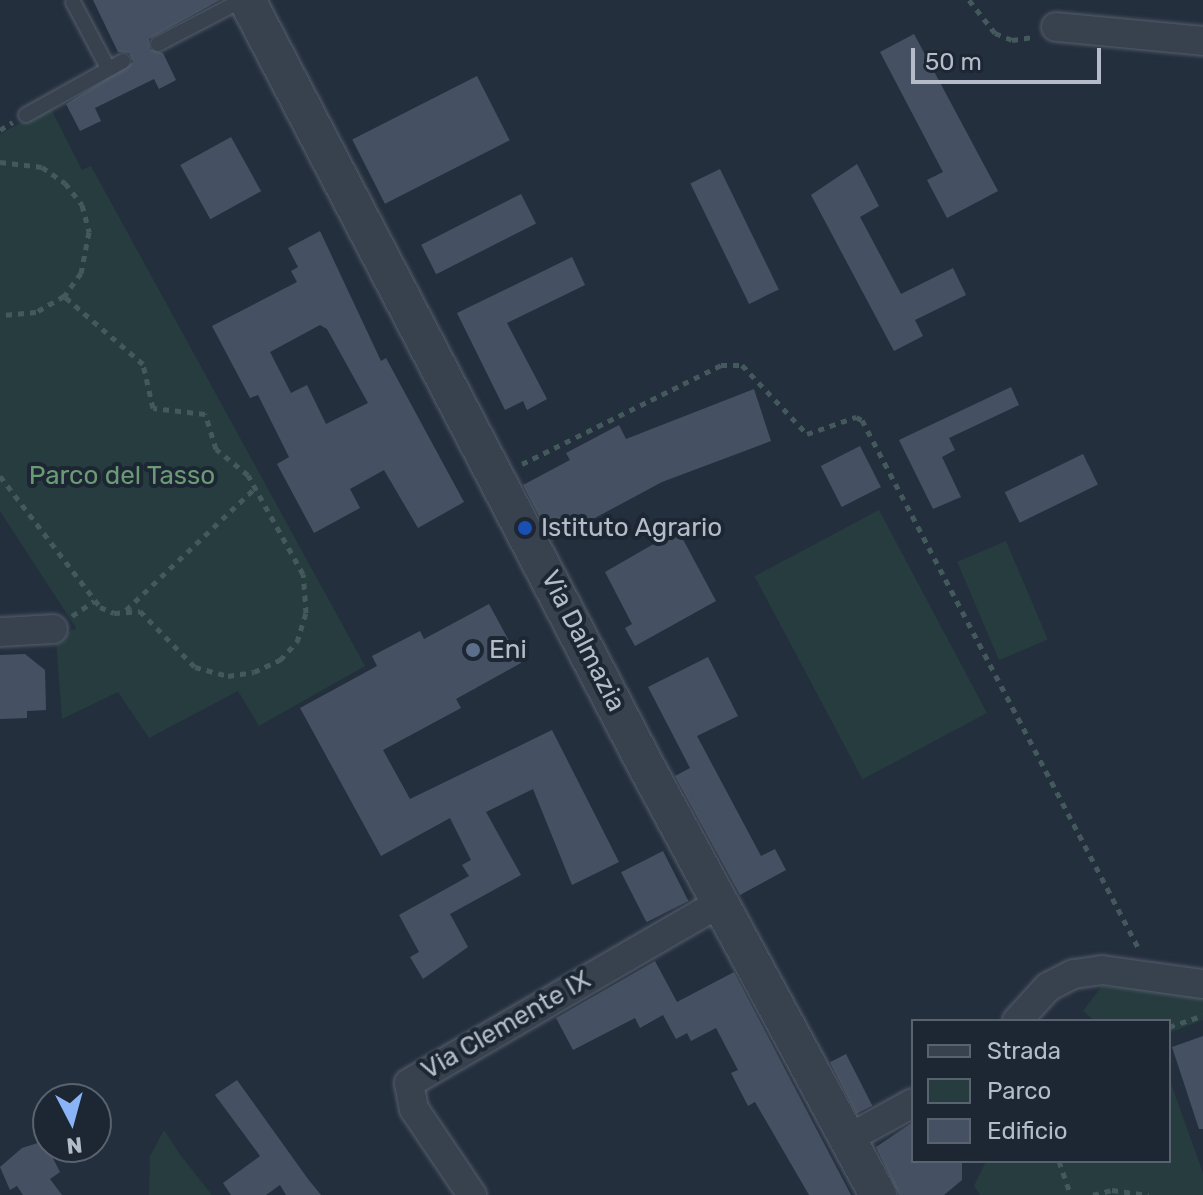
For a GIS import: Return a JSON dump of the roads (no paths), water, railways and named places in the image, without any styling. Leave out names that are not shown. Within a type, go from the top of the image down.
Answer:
[{"type":"street","name":"Via Dalmazia","points":[[245,0],[498,476],[719,903],[878,1195]]},
{"type":"street","points":[[1056,27],[1203,41]]},
{"type":"street","points":[[0,632],[53,629]]},
{"type":"street","name":"Via Clemente IX","points":[[472,1195],[414,1109],[409,1083],[719,903]]},
{"type":"street","points":[[1019,1019],[1063,977],[1102,970],[1203,984]]},
{"type":"street","points":[[847,1139],[911,1104]]},
{"type":"lane","points":[[158,44],[245,0]]},
{"type":"lane","points":[[73,2],[108,68]]},
{"type":"lane","points":[[26,115],[123,61]]},
{"type":"place","name":"Istituto Agrario","points":[[525,528]]},
{"type":"place","name":"Eni","points":[[473,650]]},
{"type":"park label","name":"Parco del Tasso","points":[[122,476]]}]
